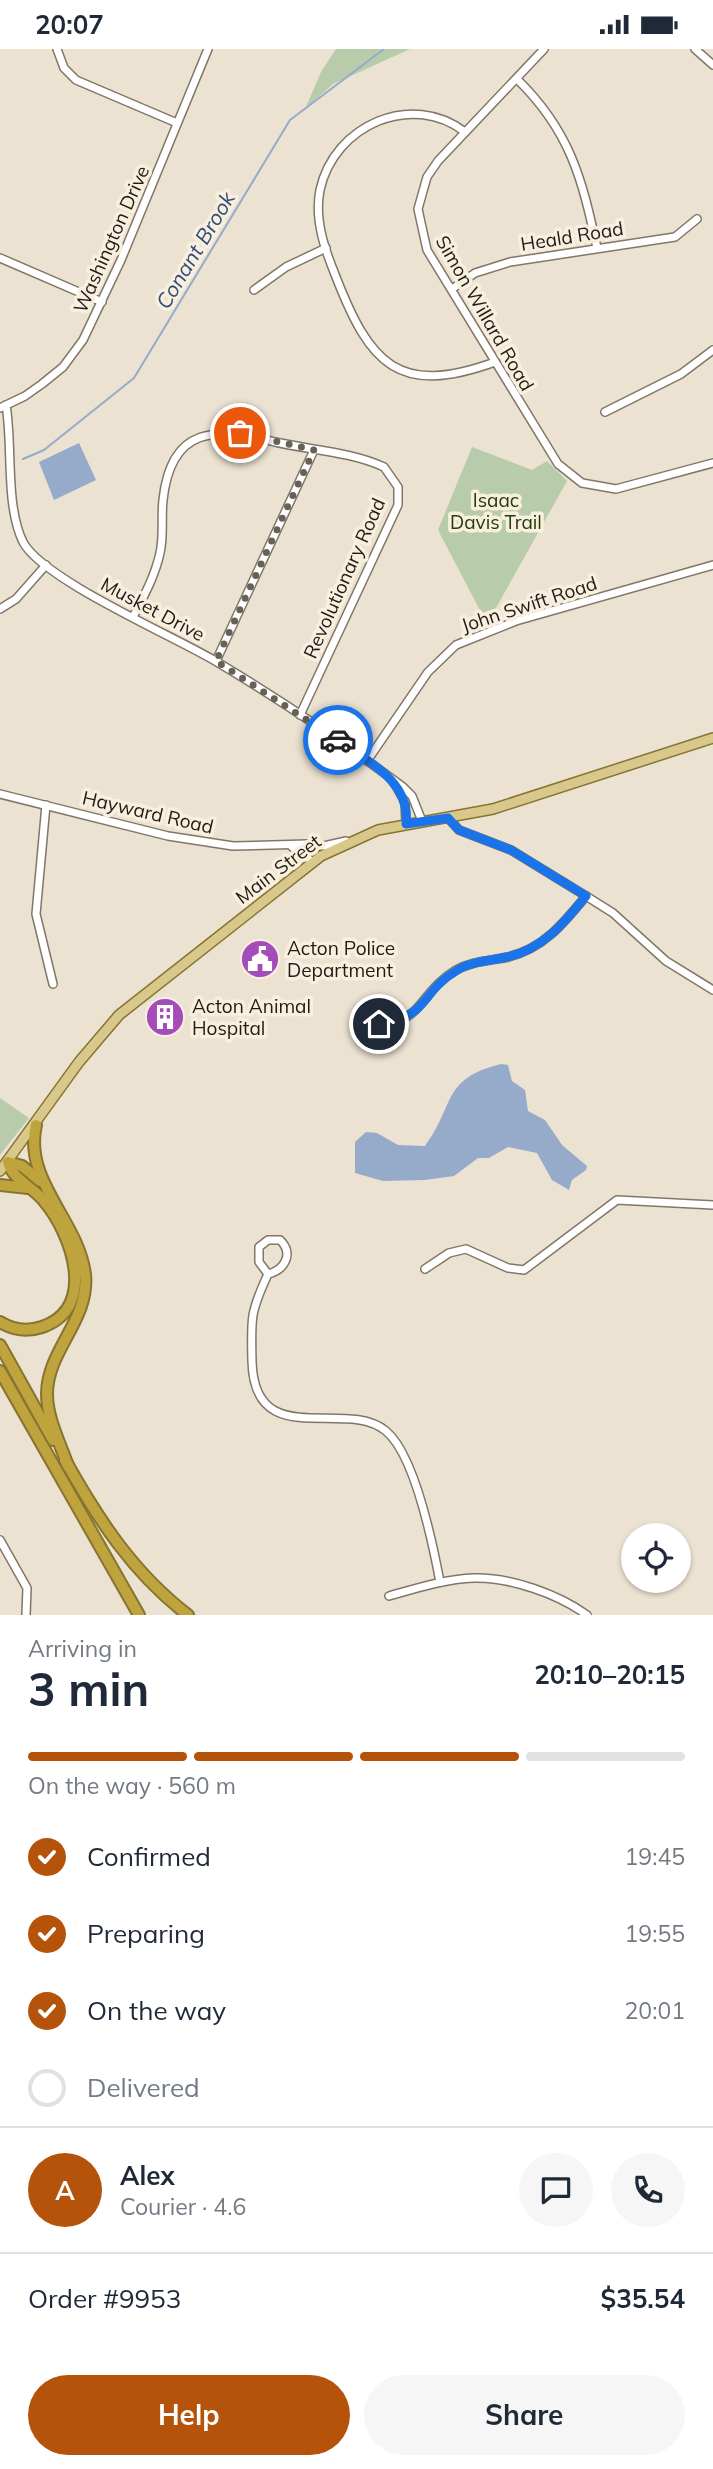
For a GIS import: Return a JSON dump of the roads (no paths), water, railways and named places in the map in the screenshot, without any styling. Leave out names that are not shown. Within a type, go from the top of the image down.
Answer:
[{"type":"highway","points":[[36,1125],[34,1162],[74,1238],[85,1281],[81,1310],[52,1368],[47,1390],[49,1412],[68,1466]]},
{"type":"highway","points":[[8,1162],[30,1172],[52,1197]]},
{"type":"highway","points":[[0,1322],[18,1329],[42,1327],[59,1317],[74,1295],[75,1272],[67,1243],[52,1212],[35,1192],[12,1172],[8,1162]]},
{"type":"highway","points":[[0,1185],[18,1185],[35,1192]]},
{"type":"highway","points":[[0,1345],[68,1466],[119,1547],[153,1585],[188,1615]]},
{"type":"highway","points":[[0,1371],[139,1615]]},
{"type":"main road","name":"Main Street","points":[[0,1171],[36,1125],[79,1062],[119,1015],[317,859],[350,840],[406,824],[448,818],[543,795],[713,738]]},
{"type":"street","points":[[57,49],[64,68],[73,78],[177,123]]},
{"type":"street","name":"Washington Drive","points":[[3,406],[26,396],[63,367],[83,340],[102,302],[208,49]]},
{"type":"street","name":"Simon Willard Road","points":[[544,49],[465,132],[427,177],[418,209],[419,224],[427,250],[549,453],[565,471],[582,483],[607,489],[628,487],[713,463]]},
{"type":"street","points":[[696,49],[713,65]]},
{"type":"street","points":[[517,79],[540,101],[567,142],[583,183],[597,248]]},
{"type":"street","points":[[465,132],[441,118],[415,113],[390,116],[359,130],[335,155],[320,189],[318,221],[360,335],[387,362],[408,372],[434,376],[495,362]]},
{"type":"street","name":"Heald Road","points":[[452,289],[475,273],[494,266],[675,237],[697,219]]},
{"type":"street","points":[[254,290],[286,267],[326,248]]},
{"type":"street","points":[[0,258],[102,302]]},
{"type":"street","points":[[605,412],[681,374],[713,350]]},
{"type":"street","name":"Musket Drive","points":[[3,406],[16,522],[24,544],[46,565],[133,617],[216,661],[367,761],[412,796],[422,821]]},
{"type":"street","name":"Revolutionary Road","points":[[133,617],[160,555],[162,501],[169,468],[180,449],[199,437],[226,432],[384,467],[395,478],[398,498],[386,533],[300,715]]},
{"type":"street","points":[[216,661],[314,450]]},
{"type":"street","points":[[0,609],[16,599],[46,565]]},
{"type":"street","name":"John Swift Road","points":[[367,761],[428,673],[456,645],[516,621],[713,565]]},
{"type":"street","name":"Musket Drive","points":[[387,775],[404,802],[406,824]]},
{"type":"street","name":"Hayward Road","points":[[0,794],[168,836],[233,846],[324,846],[350,840]]},
{"type":"street","points":[[47,805],[37,920],[53,984]]},
{"type":"street","points":[[448,818],[459,830],[511,850],[613,913],[666,961],[713,990]]},
{"type":"street","points":[[312,846],[317,859]]},
{"type":"street","points":[[291,847],[317,859]]},
{"type":"street","points":[[359,1017],[379,1024],[404,1020],[419,1009],[435,987],[456,970],[480,961],[526,952],[557,932],[586,896]]},
{"type":"street","points":[[425,1269],[449,1253],[466,1249],[508,1268],[524,1271],[617,1200],[713,1205]]},
{"type":"street","points":[[268,1240],[280,1240],[288,1251],[287,1258],[277,1271],[268,1273],[259,1262],[258,1247],[268,1240]]},
{"type":"street","points":[[268,1273],[250,1319],[252,1374],[260,1398],[273,1410],[288,1415],[362,1423],[386,1430],[407,1464],[417,1488],[440,1582]]},
{"type":"street","points":[[0,1540],[27,1588],[26,1615]]},
{"type":"street","points":[[389,1596],[440,1582],[476,1578],[497,1580],[561,1600],[587,1615]]},
{"type":"water","points":[[79,443],[96,480],[54,500],[39,462]]},
{"type":"water","points":[[501,1064],[508,1065],[512,1081],[525,1090],[528,1111],[545,1120],[562,1145],[587,1166],[586,1170],[572,1180],[569,1190],[552,1180],[537,1153],[508,1147],[489,1158],[478,1158],[454,1176],[383,1181],[355,1173],[355,1142],[366,1132],[377,1133],[398,1145],[425,1146],[459,1085],[482,1070]]},
{"type":"waterway","name":"Conant Brook","points":[[23,459],[44,450],[134,378],[290,120],[384,49]]},
{"type":"place","name":"Acton Police Department","points":[[260,959]]},
{"type":"place","name":"Acton Animal Hospital","points":[[165,1017]]},
{"type":"park label","name":"Isaac Davis Trail","points":[[496,511]]}]
